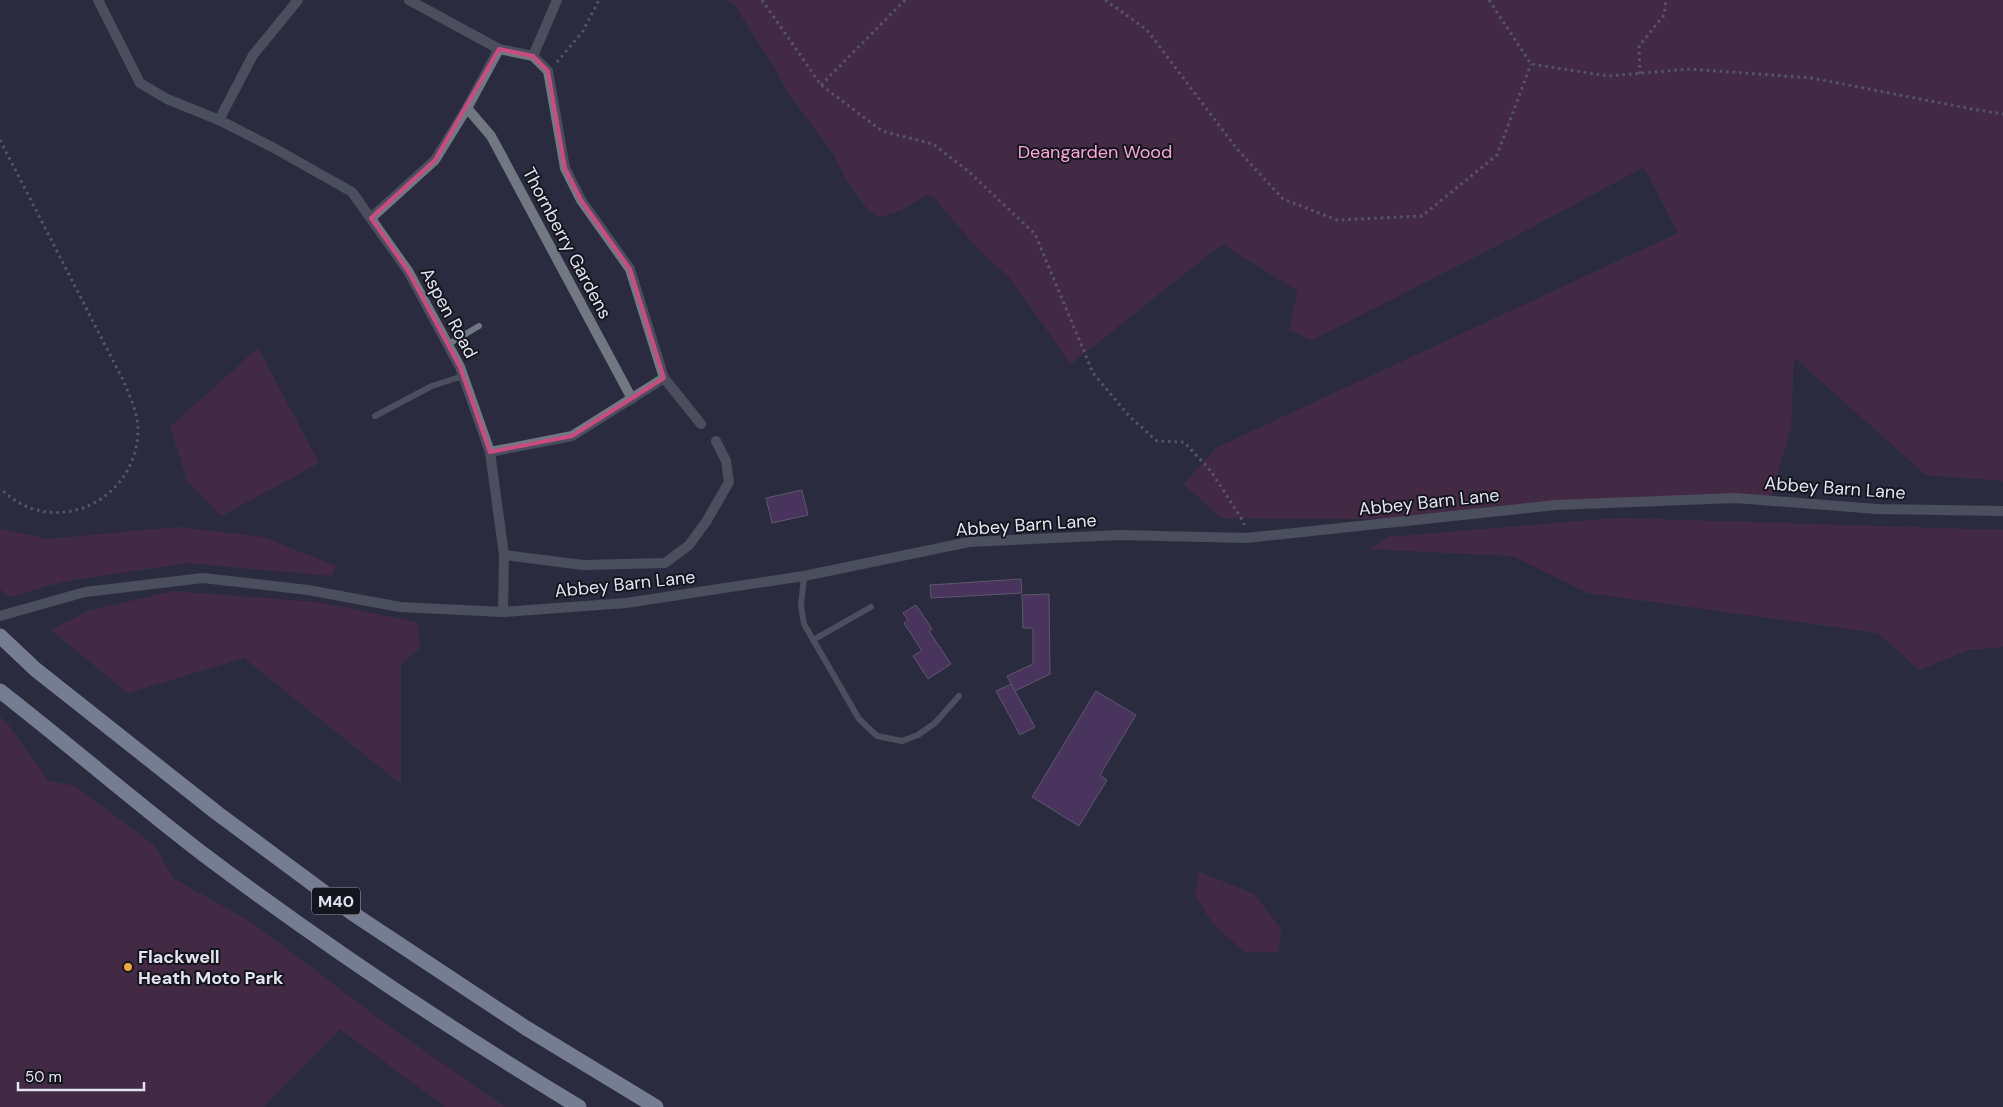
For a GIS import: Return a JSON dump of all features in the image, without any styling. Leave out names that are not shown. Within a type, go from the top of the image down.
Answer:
[{"type":"highway","name":"M40","points":[[0,636],[35,669],[217,813],[352,912],[526,1028],[656,1107]]},
{"type":"highway","name":"M40","points":[[0,691],[203,853],[349,960],[512,1067],[579,1107]]},
{"type":"street","name":"Aspen Road","points":[[98,0],[140,83],[167,99],[219,120],[274,148],[352,192],[408,271],[463,376],[490,452],[504,555],[503,612]]},
{"type":"street","points":[[219,120],[253,55],[298,0]]},
{"type":"street","points":[[409,0],[499,49],[533,56],[548,71],[566,168],[581,200],[630,269],[664,378],[701,424]]},
{"type":"street","points":[[533,56],[556,0]]},
{"type":"street","points":[[371,218],[435,160],[467,108],[499,49]]},
{"type":"street","name":"Thornberry Gardens","points":[[467,108],[490,136],[632,399]]},
{"type":"street","points":[[490,452],[572,436],[664,378]]},
{"type":"street","points":[[504,555],[583,565],[665,563],[689,545],[729,482],[726,461],[716,441]]},
{"type":"street","name":"Abbey Barn Lane","points":[[0,616],[85,592],[203,578],[308,590],[400,606],[503,612],[626,603],[804,576],[969,542],[1120,535],[1246,538],[1556,505],[1736,498],[1877,509],[2003,511]]},
{"type":"lane","points":[[447,345],[479,326]]},
{"type":"lane","points":[[375,416],[432,386],[463,376]]},
{"type":"lane","points":[[804,576],[801,606],[804,624],[859,719],[877,736],[902,741],[918,735],[935,723],[959,696]]},
{"type":"lane","points":[[813,640],[872,607]]},
{"type":"path","points":[[548,71],[583,30],[599,0]]},
{"type":"path","points":[[762,0],[821,85],[882,131],[934,144],[968,171],[1035,234],[1094,373],[1129,416],[1157,441],[1184,442],[1211,471],[1243,521],[1246,538]]},
{"type":"path","points":[[821,85],[905,0]]},
{"type":"path","points":[[1104,0],[1147,30],[1237,149],[1283,199],[1337,220],[1422,216],[1437,204],[1497,155],[1531,64]]},
{"type":"path","points":[[1489,0],[1531,64],[1608,76],[1690,69],[1812,78],[2003,114]]},
{"type":"path","points":[[1640,74],[1639,46],[1664,15],[1666,0]]},
{"type":"path","points":[[0,140],[124,382],[134,405],[138,429],[131,461],[122,479],[107,495],[92,506],[74,512],[51,512],[23,505],[0,488]]},
{"type":"highlighted area","points":[[499,49],[533,56],[548,71],[565,168],[581,200],[630,269],[664,378],[572,436],[490,452],[460,367],[408,271],[371,218],[435,160]]},
{"type":"green space","name":"Deangarden Wood","points":[[727,0],[2003,0],[2003,481],[1926,475],[1794,357],[1791,427],[1769,504],[1616,501],[1409,519],[1221,518],[1184,484],[1216,448],[1678,233],[1644,167],[1514,237],[1312,340],[1289,330],[1298,291],[1222,244],[1071,364],[1009,277],[979,250],[933,197],[927,194],[904,208],[885,216],[878,217],[868,210],[845,178],[834,155],[787,91],[734,4]]},
{"type":"green space","points":[[258,348],[319,463],[221,516],[187,480],[170,427]]},
{"type":"green space","points":[[1620,518],[2003,530],[2003,647],[1969,650],[1919,670],[1878,633],[1588,593],[1513,556],[1369,549],[1388,537]]},
{"type":"green space","points":[[178,527],[263,537],[336,566],[332,576],[188,563],[66,581],[9,597],[0,589],[0,529],[48,539]]},
{"type":"green space","points":[[173,591],[316,602],[417,622],[420,648],[401,664],[401,784],[244,658],[128,693],[51,630],[88,611]]},
{"type":"green space","name":"Flackwell Heath Moto Park","points":[[0,717],[10,727],[48,781],[75,786],[154,845],[174,879],[251,922],[393,1029],[505,1107],[446,1107],[340,1029],[263,1107],[0,1107]]},
{"type":"green space","points":[[1199,872],[1254,894],[1281,929],[1278,952],[1245,952],[1213,924],[1195,895]]},
{"type":"building","points":[[802,490],[808,515],[772,523],[766,498]]},
{"type":"building","points":[[1021,579],[1022,593],[931,598],[930,585]]},
{"type":"building","points":[[1049,594],[1050,674],[1015,691],[1007,676],[1033,664],[1033,628],[1023,628],[1022,595]]},
{"type":"building","points":[[916,605],[932,629],[929,631],[951,664],[928,679],[913,656],[922,651],[904,623],[908,620],[903,613]]},
{"type":"building","points":[[1011,684],[1035,727],[1020,735],[996,691]]},
{"type":"building","points":[[1096,691],[1136,715],[1100,775],[1107,780],[1079,826],[1032,797]]},
{"type":"place","name":"Flackwell Heath Moto Park","points":[[128,967]]}]
